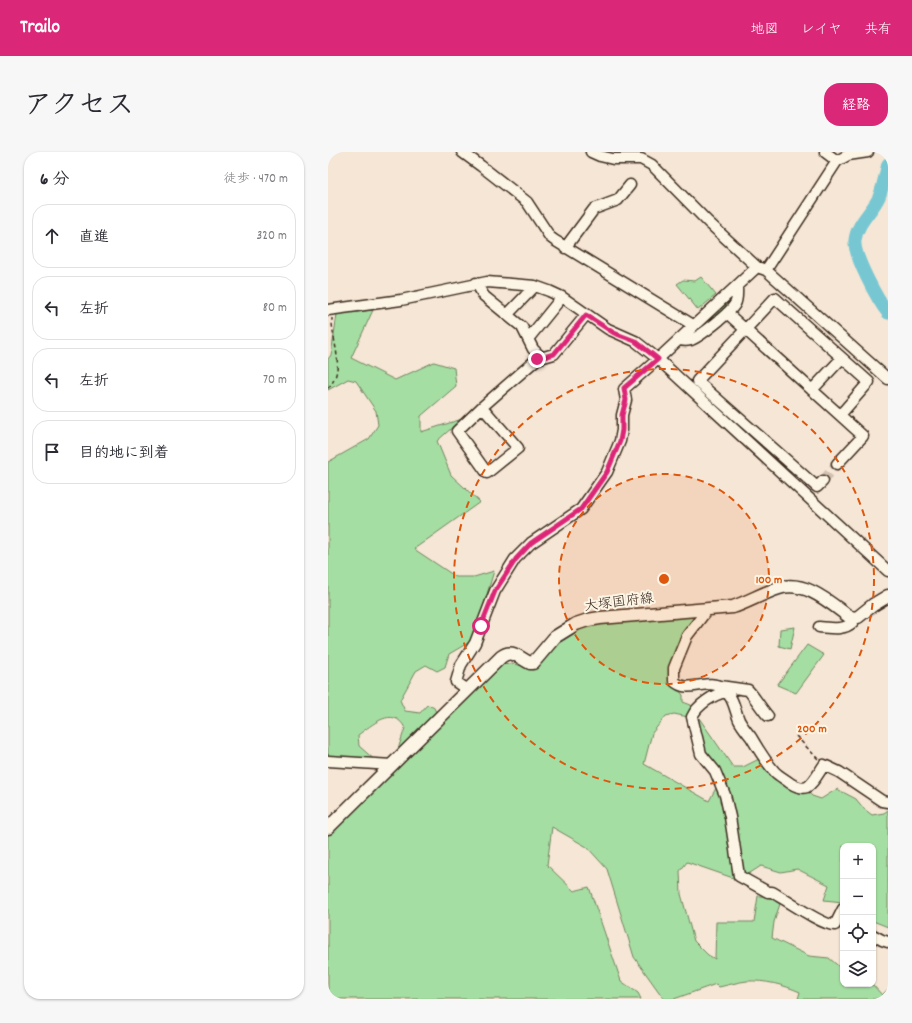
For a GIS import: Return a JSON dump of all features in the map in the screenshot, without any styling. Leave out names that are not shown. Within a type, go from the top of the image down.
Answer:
[{"type":"main road","name":"大塚国府線","points":[[328,828],[505,654],[514,654],[527,662],[533,663],[556,637],[576,624],[600,618],[733,607],[747,603],[779,588],[795,587],[815,593],[848,616],[854,618]]},
{"type":"main road","points":[[854,618],[858,617],[873,605],[888,596]]},
{"type":"street","points":[[462,152],[527,202],[550,237],[565,248],[693,325]]},
{"type":"street","points":[[591,152],[613,159],[640,159],[652,165],[708,222],[888,379]]},
{"type":"street","points":[[825,152],[837,161]]},
{"type":"street","points":[[468,690],[456,682],[461,665],[475,643],[488,607],[501,580],[516,559],[531,543],[581,509],[607,472],[620,441],[622,415],[626,400],[624,388],[658,359],[693,325],[737,286],[761,268],[837,161],[848,155],[868,152]]},
{"type":"street","points":[[565,248],[594,209],[618,200],[630,185]]},
{"type":"street","points":[[330,310],[401,300],[476,283],[487,282],[535,286],[549,291],[562,297],[614,333],[635,341],[658,359],[886,564]]},
{"type":"street","points":[[476,283],[484,296],[522,327],[533,349],[542,357]]},
{"type":"street","points":[[507,315],[535,286]]},
{"type":"street","points":[[679,339],[682,341],[691,340],[716,323],[727,313],[737,302],[737,286]]},
{"type":"street","points":[[528,339],[562,297]]},
{"type":"street","points":[[823,481],[817,487],[697,381],[775,298],[869,382],[840,415]]},
{"type":"street","points":[[727,313],[863,436],[838,464]]},
{"type":"street","points":[[482,407],[518,448],[487,473],[456,431],[482,407],[537,359],[554,354],[586,315]]},
{"type":"street","points":[[812,390],[842,358]]},
{"type":"street","points":[[708,610],[687,636],[674,668],[674,681],[678,686],[685,687],[711,685],[722,689],[748,690],[768,716]]},
{"type":"street","points":[[819,627],[837,629],[846,627],[853,622],[854,618]]},
{"type":"street","points":[[722,689],[732,698],[739,719],[764,758],[776,773],[795,786],[801,788],[806,787],[811,783],[824,765],[839,772],[882,800],[888,802]]},
{"type":"street","points":[[722,689],[719,693],[699,707],[692,717],[701,754],[715,771],[725,795],[739,876],[768,892],[772,892],[818,920],[832,926],[835,925],[840,915]]},
{"type":"street","points":[[328,761],[392,765]]},
{"type":"street","points":[[876,937],[888,942]]},
{"type":"path","points":[[328,388],[335,376],[338,362],[330,310]]},
{"type":"path","points":[[796,736],[824,765]]},
{"type":"green space","points":[[701,277],[716,295],[698,310],[677,284],[683,280],[695,281]]},
{"type":"green space","points":[[733,294],[734,303],[691,337],[684,337]]},
{"type":"green space","points":[[373,310],[351,358],[395,380],[434,362],[454,368],[456,386],[421,416],[421,432],[462,419],[437,441],[451,475],[480,502],[414,549],[456,577],[474,577],[494,571],[473,640],[449,654],[445,667],[437,671],[426,665],[416,671],[400,700],[405,711],[420,713],[427,705],[433,706],[437,714],[403,750],[398,749],[405,728],[400,721],[395,718],[389,717],[382,719],[358,735],[359,746],[376,761],[328,758],[328,462],[369,439],[378,425],[376,411],[356,381],[348,379],[328,390],[328,359],[331,355],[337,314]]},
{"type":"green space","points":[[698,616],[673,683],[683,695],[683,702],[691,705],[691,713],[688,717],[674,714],[666,716],[652,733],[644,764],[709,801],[722,777],[717,767],[704,749],[699,730],[699,718],[733,767],[743,767],[761,758],[805,788],[812,796],[821,799],[837,789],[856,799],[864,809],[872,815],[884,813],[888,810],[888,927],[876,922],[876,843],[840,843],[840,902],[824,900],[829,885],[797,869],[781,872],[761,866],[736,879],[687,862],[680,871],[681,894],[694,941],[708,955],[715,959],[716,922],[754,922],[758,896],[767,896],[780,904],[774,922],[772,938],[809,956],[829,958],[840,967],[840,987],[875,987],[882,995],[888,989],[888,999],[798,999],[800,992],[794,989],[761,981],[744,981],[719,987],[716,984],[674,999],[664,999],[634,957],[607,869],[587,847],[552,827],[547,865],[574,891],[589,887],[621,981],[638,993],[641,999],[328,999],[328,833],[502,663],[528,666],[559,639],[590,623]]},
{"type":"green space","points":[[795,627],[790,649],[779,646],[780,629]]},
{"type":"green space","points":[[807,645],[824,655],[796,693],[777,685]]},
{"type":"waterway","points":[[888,164],[879,197],[859,228],[855,240],[855,247],[862,267],[878,299],[888,313]]},
{"type":"tunnel","points":[[823,481],[837,464]]},
{"type":"route","points":[[481,626],[495,591],[504,575],[516,559],[531,543],[581,509],[607,472],[620,441],[622,415],[626,400],[624,388],[658,359],[635,341],[614,333],[586,315],[554,354],[537,359]]}]
